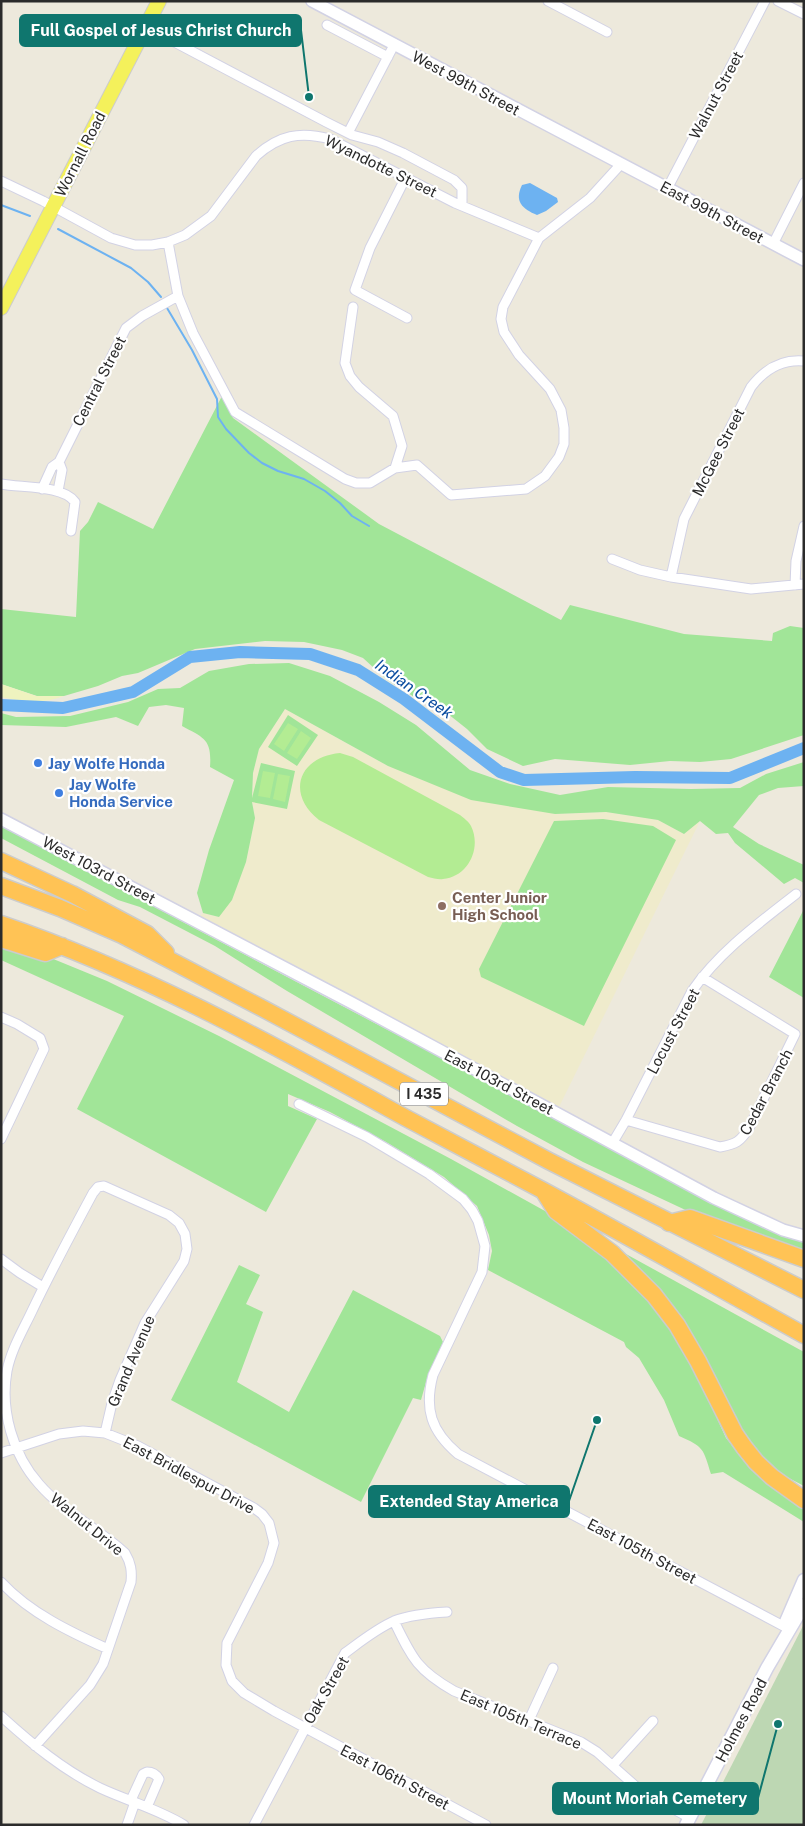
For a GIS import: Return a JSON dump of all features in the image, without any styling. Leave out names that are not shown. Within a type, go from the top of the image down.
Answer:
[{"type":"highway","points":[[1,860],[72,894],[147,934],[178,965]]},
{"type":"highway","name":"I 435","points":[[1,886],[91,921],[669,1223],[804,1290]]},
{"type":"highway","name":"I 435","points":[[1,924],[62,946],[165,992],[332,1077],[542,1190],[804,1335]]},
{"type":"highway","points":[[1,938],[44,953],[62,946]]},
{"type":"highway","points":[[542,1190],[556,1211],[612,1253],[654,1295],[677,1325],[698,1361],[735,1434],[744,1447],[772,1477],[797,1492],[804,1500]]},
{"type":"highway","points":[[669,1223],[690,1218],[804,1259]]},
{"type":"main road","name":"Wornall Road","points":[[3,301],[159,1]]},
{"type":"main road","name":"Holmes Road","points":[[688,1822],[787,1627],[804,1580]]},
{"type":"main road","name":"Holmes Road","points":[[787,1627],[804,1605]]},
{"type":"street","name":"West 99th Street","points":[[312,1],[618,168]]},
{"type":"street","points":[[548,1],[607,32]]},
{"type":"street","name":"Walnut Street","points":[[667,189],[765,1]]},
{"type":"street","points":[[778,1],[804,14]]},
{"type":"street","points":[[327,25],[388,57]]},
{"type":"street","points":[[146,27],[348,133],[378,142],[403,153],[454,180],[462,188],[462,205]]},
{"type":"street","points":[[348,133],[394,45]]},
{"type":"street","name":"Wyandotte Street","points":[[168,242],[184,235],[211,216],[256,156],[279,140],[291,136],[312,134],[330,139],[462,205],[539,238]]},
{"type":"street","points":[[1,181],[53,206],[111,238],[135,245],[152,245],[168,242],[178,296],[193,332],[235,412],[345,479],[356,483],[370,483],[396,468],[417,465],[451,495],[526,489],[546,476],[559,457],[564,444],[561,410],[550,389],[520,356],[504,332],[501,319],[503,307],[539,238],[590,198],[618,168]]},
{"type":"street","name":"East 99th Street","points":[[618,168],[667,189],[804,260]]},
{"type":"street","points":[[406,177],[370,248],[355,290],[407,318]]},
{"type":"street","points":[[773,244],[804,184]]},
{"type":"street","name":"Central Street","points":[[42,490],[52,467],[59,462],[126,328],[142,316],[178,296]]},
{"type":"street","points":[[354,307],[345,363],[350,376],[359,387],[393,416],[402,446],[396,468]]},
{"type":"street","name":"McGee Street","points":[[671,576],[684,520],[751,387],[774,366],[785,362],[804,361]]},
{"type":"street","name":"Central Street","points":[[58,491],[62,470],[59,462]]},
{"type":"street","points":[[1,484],[58,491],[71,496],[75,502],[71,531]]},
{"type":"street","points":[[612,559],[640,570],[751,588],[799,584],[796,561],[804,526]]},
{"type":"street","name":"West 103rd Street","points":[[1,819],[197,922]]},
{"type":"street","name":"Locust Street","points":[[613,1142],[692,991],[702,977],[716,961],[796,894]]},
{"type":"street","name":"East 103rd Street","points":[[197,922],[613,1142],[714,1198],[783,1230],[804,1236]]},
{"type":"street","name":"Cedar Branch","points":[[626,1120],[720,1147],[734,1145],[743,1138],[749,1128],[795,1034],[702,977]]},
{"type":"street","points":[[1,1017],[40,1038],[44,1049],[1,1139]]},
{"type":"street","name":"East 105th Street","points":[[299,1104],[367,1137],[429,1174],[458,1195],[472,1210],[478,1221],[482,1233],[484,1260],[478,1282],[432,1375],[429,1389],[432,1421],[438,1434],[447,1444],[458,1454],[787,1627]]},
{"type":"street","name":"Walnut Drive","points":[[35,1746],[90,1685],[103,1664],[131,1582],[132,1571],[129,1560],[119,1548],[56,1502],[24,1464],[16,1447],[6,1412],[6,1372],[19,1337],[43,1287],[93,1193],[100,1186],[109,1187],[169,1215],[179,1223],[186,1239]]},
{"type":"street","name":"Grand Avenue","points":[[105,1433],[117,1388],[145,1323],[184,1261],[187,1249],[186,1239]]},
{"type":"street","points":[[1,1260],[43,1287]]},
{"type":"street","name":"East Bridlespur Drive","points":[[1,1453],[59,1434],[83,1431],[105,1433],[138,1446],[262,1514],[268,1523],[274,1543],[268,1562],[227,1643],[226,1665],[232,1681],[244,1693],[304,1728]]},
{"type":"street","points":[[1,1582],[30,1606],[72,1633],[108,1649]]},
{"type":"street","name":"Oak Street","points":[[254,1825],[345,1654],[371,1634],[394,1621],[429,1613],[447,1612]]},
{"type":"street","name":"East 105th Terrace","points":[[394,1621],[410,1655],[435,1680],[454,1691],[530,1720],[580,1742],[597,1752],[641,1791],[688,1822]]},
{"type":"street","points":[[530,1720],[553,1668]]},
{"type":"street","points":[[1,1716],[61,1766],[100,1788],[169,1816],[184,1825]]},
{"type":"street","points":[[613,1765],[653,1721]]},
{"type":"street","name":"East 106th Street","points":[[304,1728],[486,1825]]},
{"type":"street","points":[[127,1825],[143,1774],[151,1772],[157,1775],[159,1779],[147,1807]]},
{"type":"shaded area","name":"Center Junior High School","points":[[285,709],[388,766],[555,814],[606,812],[658,820],[684,834],[700,821],[558,1109],[198,918],[203,913],[219,917],[246,862],[255,818],[252,802],[253,773],[259,749]]},
{"type":"shaded area","points":[[804,1624],[804,1825],[701,1825]]},
{"type":"green space","points":[[222,396],[233,418],[379,524],[561,620],[570,605],[684,634],[772,641],[773,633],[790,626],[804,628],[804,735],[731,759],[700,762],[670,761],[630,765],[555,759],[523,766],[487,749],[467,729],[443,710],[419,700],[386,679],[363,658],[342,650],[304,642],[265,641],[195,649],[138,673],[122,676],[98,686],[64,696],[37,696],[1,684],[1,609],[76,617],[80,531],[88,522],[98,502],[153,529]]},
{"type":"green space","points":[[289,663],[330,676],[379,702],[416,725],[470,770],[510,784],[560,795],[608,787],[740,788],[766,774],[804,762],[804,786],[778,788],[759,795],[733,827],[759,844],[804,865],[804,883],[795,878],[784,884],[735,843],[728,833],[716,834],[700,821],[684,834],[658,820],[606,812],[555,814],[471,800],[388,766],[285,709],[259,749],[253,773],[252,798],[261,763],[295,771],[287,809],[252,802],[255,818],[246,862],[232,900],[219,917],[203,913],[197,893],[209,850],[234,780],[210,767],[210,750],[205,740],[182,726],[184,708],[166,705],[149,707],[138,726],[116,717],[66,727],[1,725],[1,713],[16,717],[70,716],[128,702],[158,689],[180,688],[209,671],[249,664]]},
{"type":"green space","points":[[288,715],[318,735],[297,766],[268,747]]},
{"type":"green space","points":[[288,723],[298,729],[284,751],[274,744]]},
{"type":"green space","points":[[301,731],[311,738],[297,759],[287,753]]},
{"type":"green space","points":[[340,753],[353,757],[466,820],[471,826],[475,843],[471,860],[466,867],[452,877],[440,879],[428,877],[319,820],[302,799],[301,778],[306,769],[314,762],[326,756]]},
{"type":"green space","points":[[263,771],[275,773],[270,798],[258,796]]},
{"type":"green space","points":[[278,774],[290,776],[285,802],[273,799]]},
{"type":"green space","points":[[603,819],[653,826],[676,840],[584,1026],[481,977],[479,969],[554,821]]},
{"type":"green space","points":[[1,826],[754,1223],[804,1241],[804,1253],[709,1221],[583,1162],[517,1126],[287,991],[215,946],[140,907],[118,900],[1,838]]},
{"type":"green space","points":[[804,909],[804,998],[769,977]]},
{"type":"green space","points":[[1,942],[46,956],[107,981],[219,1036],[451,1159],[563,1221],[644,1291],[684,1347],[726,1438],[751,1469],[804,1507],[804,1522],[723,1472],[711,1474],[701,1449],[679,1436],[664,1400],[639,1358],[626,1347],[624,1342],[488,1270],[492,1251],[489,1235],[477,1206],[444,1177],[386,1142],[330,1112],[288,1094],[288,1106],[317,1119],[266,1212],[77,1109],[124,1016],[1,960]]},
{"type":"green space","points":[[606,1243],[804,1352],[804,1486],[785,1476],[763,1459],[744,1434],[723,1395]]},
{"type":"green space","points":[[239,1265],[260,1275],[246,1304],[263,1312],[237,1382],[289,1412],[353,1290],[440,1336],[443,1342],[428,1375],[421,1400],[413,1398],[361,1502],[171,1400]]},
{"type":"sand","points":[[1,684],[36,696],[64,696],[41,701],[10,699],[1,697]]},
{"type":"water","points":[[530,183],[557,198],[558,202],[537,215],[527,210],[521,204],[519,196],[522,185]]},
{"type":"waterway","points":[[1,205],[30,216]]},
{"type":"waterway","points":[[58,229],[131,268],[148,282],[161,297]]},
{"type":"waterway","points":[[167,308],[192,350],[217,399],[218,417],[226,429],[249,453],[262,463],[278,471],[304,479],[325,491],[352,516],[369,526]]},
{"type":"waterway","name":"Indian Creek","points":[[1,705],[63,708],[133,692],[190,657],[240,652],[310,654],[358,670],[404,699],[500,772],[524,780],[635,777],[730,778],[804,748]]},
{"type":"place","name":"Full Gospel of Jesus Christ Church","points":[[309,97]]},
{"type":"place","name":"Jay Wolfe Honda","points":[[38,763]]},
{"type":"place","name":"Jay Wolfe Honda Service","points":[[59,793]]},
{"type":"place","name":"Center Junior High School","points":[[442,906]]},
{"type":"place","name":"Extended Stay America","points":[[597,1420]]},
{"type":"place","name":"Mount Moriah Cemetery","points":[[778,1724]]}]
